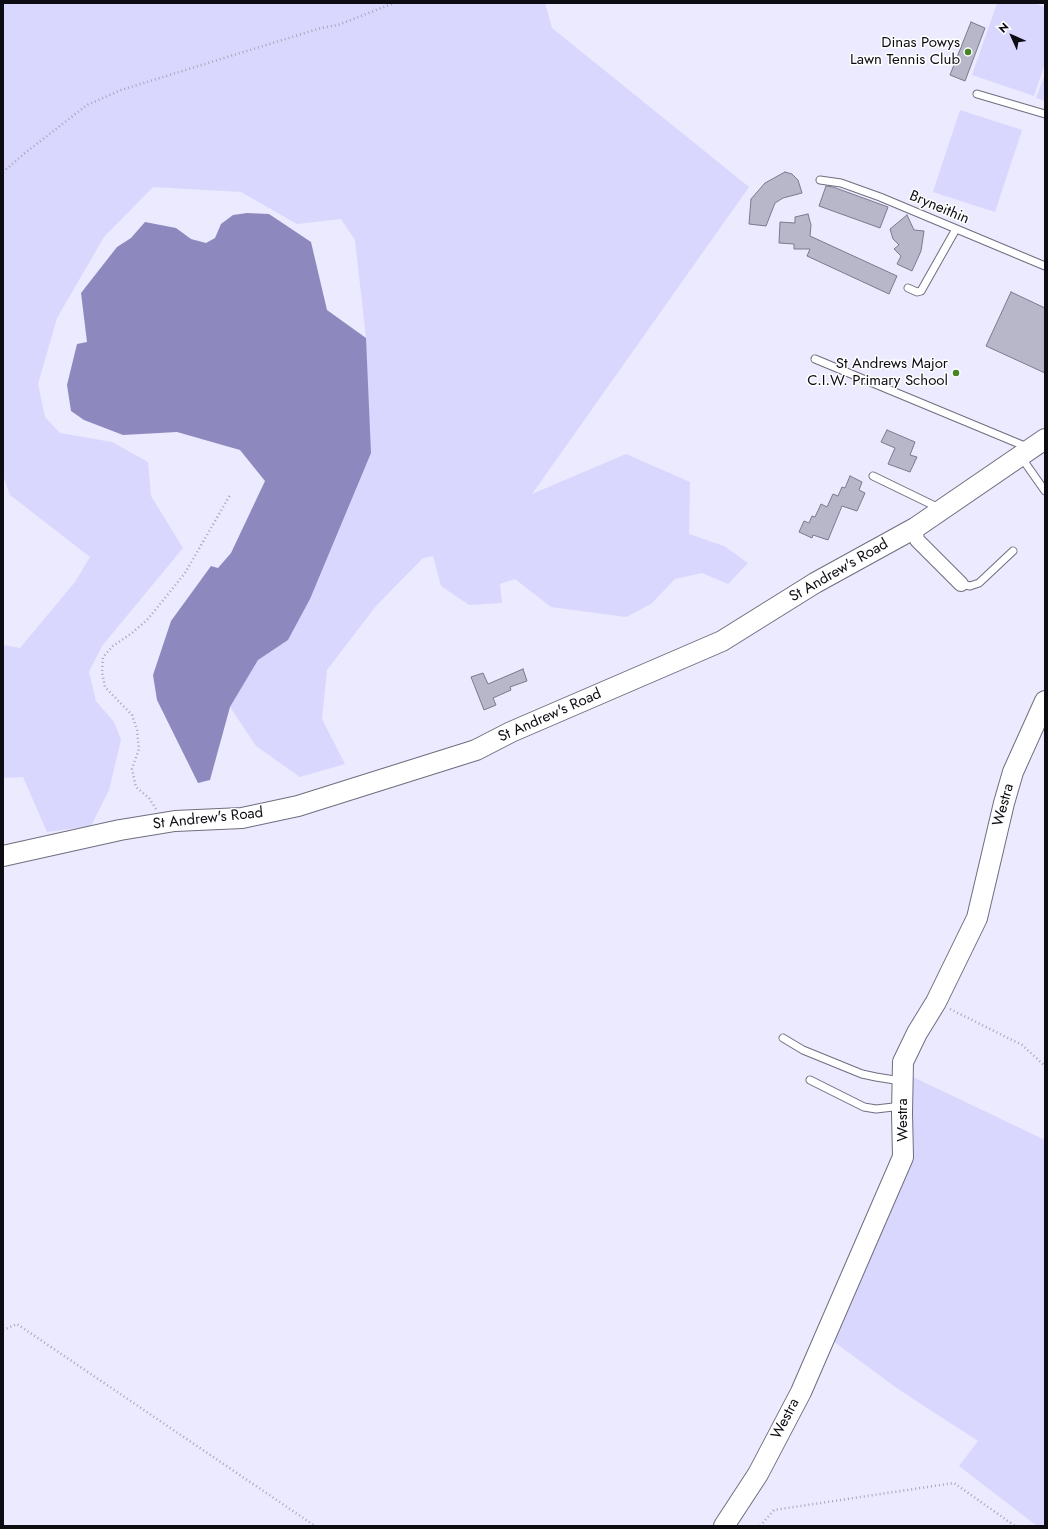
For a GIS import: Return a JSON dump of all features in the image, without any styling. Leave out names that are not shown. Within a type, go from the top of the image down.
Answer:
[{"type":"street","name":"St Andrew's Road","points":[[3,856],[120,830],[175,820],[242,818],[298,806],[476,750],[511,732],[722,641],[815,583],[915,528],[1032,448]]},
{"type":"street","points":[[915,528],[917,540],[961,584]]},
{"type":"street","name":"Westra","points":[[724,1526],[758,1474],[801,1392],[903,1157],[902,1106],[904,1062],[918,1033],[936,1002],[977,918],[1004,802],[1013,772],[1045,701]]},
{"type":"lane","points":[[977,94],[1045,114]]},
{"type":"lane","name":"Bryneithin","points":[[820,180],[841,183],[880,197],[1045,266]]},
{"type":"lane","points":[[908,288],[917,292],[921,291],[956,229]]},
{"type":"lane","points":[[815,359],[1032,448],[1045,491]]},
{"type":"lane","points":[[873,476],[943,509]]},
{"type":"lane","points":[[961,584],[970,586],[979,583],[1013,551]]},
{"type":"lane","points":[[783,1038],[817,1056],[862,1074],[876,1078],[903,1081]]},
{"type":"lane","points":[[810,1080],[864,1107],[876,1108],[902,1106]]},
{"type":"path","points":[[3,172],[24,153],[87,105],[121,90],[321,28],[338,25],[394,3]]},
{"type":"path","points":[[165,822],[149,798],[136,787],[132,769],[139,749],[136,730],[132,715],[105,687],[102,672],[104,657],[113,646],[132,633],[147,620],[185,573],[230,495]]},
{"type":"path","points":[[936,1002],[1022,1045],[1045,1066]]},
{"type":"path","points":[[3,1330],[17,1324],[315,1526]]},
{"type":"path","points":[[760,1526],[774,1510],[954,1483],[1015,1526]]},
{"type":"shaded area","points":[[3,3],[545,3],[552,28],[749,187],[532,494],[626,454],[690,482],[689,534],[724,546],[748,563],[728,584],[702,573],[675,579],[651,604],[626,617],[551,607],[515,579],[500,584],[502,603],[469,605],[441,586],[433,556],[423,558],[376,606],[327,670],[322,719],[345,764],[300,777],[256,746],[230,707],[258,659],[288,640],[310,599],[366,338],[355,240],[341,219],[297,224],[241,192],[153,187],[104,237],[57,318],[38,384],[45,417],[60,433],[112,442],[148,462],[151,496],[183,548],[102,646],[89,672],[96,701],[114,722],[121,740],[109,790],[91,826],[47,832],[23,777],[3,778],[3,645],[20,648],[75,582],[90,557],[10,495],[3,475]]},
{"type":"shaded area","points":[[997,3],[1033,3],[1045,7],[1045,64],[1034,96],[972,75]]},
{"type":"shaded area","points":[[1045,74],[1045,101],[1036,98]]},
{"type":"shaded area","points":[[960,110],[1022,130],[995,212],[933,192]]},
{"type":"shaded area","points":[[247,213],[269,214],[311,242],[327,310],[366,338],[371,453],[310,599],[288,640],[258,660],[230,707],[210,780],[198,783],[157,700],[153,675],[171,621],[211,566],[218,568],[231,553],[265,481],[240,450],[177,432],[123,435],[84,420],[71,411],[67,385],[77,344],[87,342],[81,293],[117,247],[131,238],[145,222],[176,228],[191,239],[206,243],[215,238],[221,224],[233,215]]},
{"type":"shaded area","points":[[911,1076],[1045,1140],[1045,1526],[1037,1526],[959,1466],[978,1441],[898,1389],[833,1341],[914,1158]]},
{"type":"building","name":"Dinas Powys Lawn Tennis Club","points":[[971,22],[985,28],[965,81],[950,75]]},
{"type":"building","points":[[785,172],[792,174],[798,180],[802,193],[783,198],[775,203],[766,226],[749,224],[751,199],[765,183]]},
{"type":"building","points":[[826,186],[833,187],[888,207],[880,228],[819,206]]},
{"type":"building","points":[[808,214],[811,225],[810,236],[897,276],[889,294],[807,256],[810,249],[794,249],[794,244],[779,243],[780,222],[795,223],[795,217]]},
{"type":"building","points":[[907,215],[914,230],[924,231],[921,251],[912,271],[897,264],[901,256],[894,249],[899,245],[893,239],[890,229]]},
{"type":"building","name":"St Andrews Major C.I.W. Primary School","points":[[1011,292],[1045,308],[1045,373],[986,346]]},
{"type":"building","points":[[887,430],[915,442],[910,455],[917,457],[910,472],[888,464],[895,448],[881,442]]},
{"type":"building","points":[[850,476],[862,482],[859,490],[865,493],[857,511],[842,506],[828,540],[813,535],[812,538],[799,532],[804,521],[809,523],[812,516],[815,517],[821,504],[827,507],[833,494],[838,496],[842,487],[845,488]]},
{"type":"building","points":[[523,669],[527,681],[510,687],[511,690],[493,698],[496,705],[484,710],[471,677],[483,673],[488,684]]},
{"type":"place","name":"Dinas Powys Lawn Tennis Club","points":[[968,52]]},
{"type":"place","name":"St Andrews Major C.I.W. Primary School","points":[[956,373]]}]
